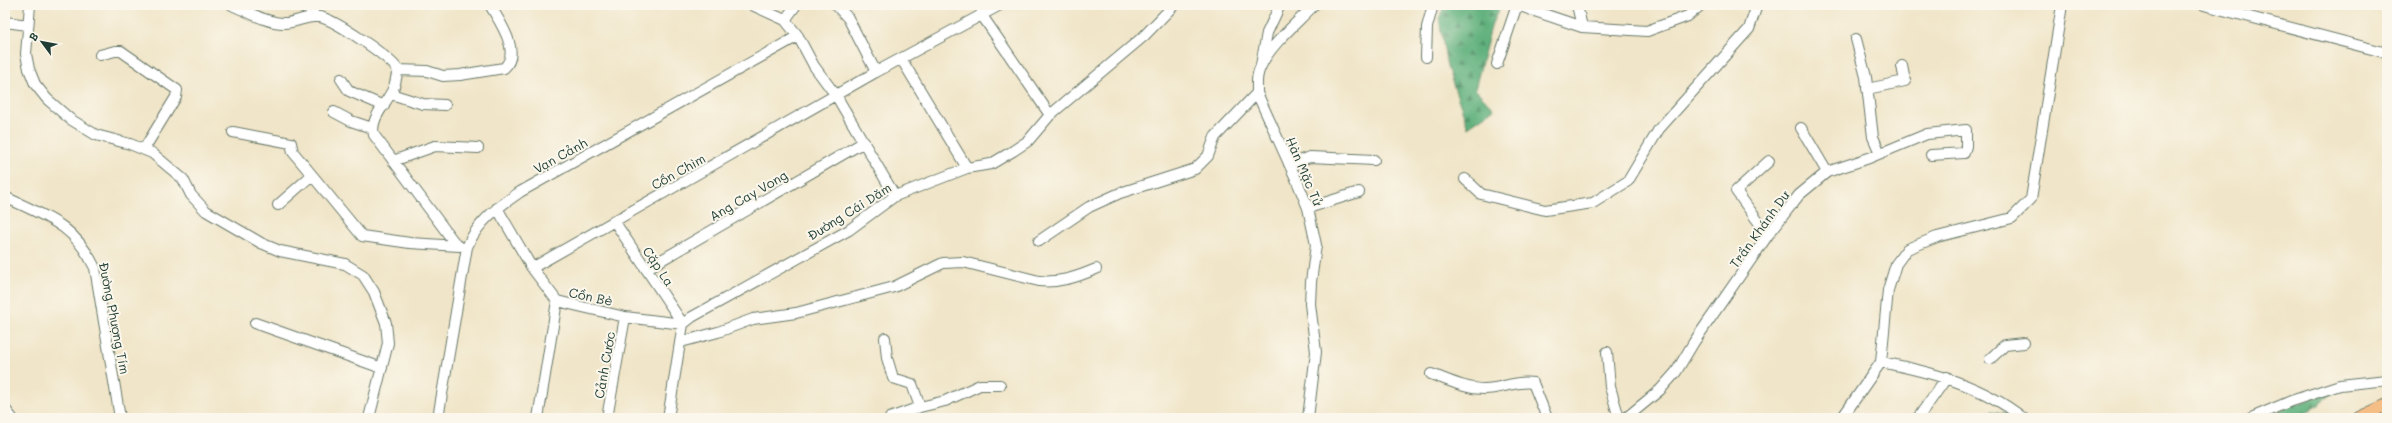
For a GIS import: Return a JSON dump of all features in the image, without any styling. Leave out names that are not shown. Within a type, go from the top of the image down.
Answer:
[{"type":"main road","points":[[2359,418],[2387,405]]},
{"type":"street","points":[[30,5],[26,54],[29,69],[35,84],[47,99],[70,118],[96,135],[144,149],[182,179],[191,196],[206,211],[255,240],[280,251],[344,264],[363,275],[374,292],[386,323],[388,343],[369,418]]},
{"type":"street","points":[[232,5],[273,22],[284,23],[316,17],[324,19],[361,40],[393,63],[398,70]]},
{"type":"street","points":[[306,5],[316,17]]},
{"type":"street","points":[[398,70],[427,72],[443,76],[460,75],[504,68],[509,60],[510,44],[490,5]]},
{"type":"street","points":[[752,5],[785,20],[798,36],[814,66],[837,96],[895,196]]},
{"type":"street","points":[[785,20],[796,5]]},
{"type":"street","points":[[836,5],[848,18],[876,72]]},
{"type":"street","name":"Cồn Chìm","points":[[532,268],[837,96],[876,72],[902,60],[983,10],[1000,5]]},
{"type":"street","name":"Đường Cái Dăm","points":[[683,324],[692,317],[849,230],[895,196],[967,168],[991,164],[1014,152],[1028,141],[1050,115],[1144,36],[1174,5]]},
{"type":"street","name":"Hàn Mặc Tử","points":[[1280,5],[1267,33],[1257,77],[1257,93],[1308,208],[1316,245],[1311,282],[1310,304],[1316,352],[1308,418]]},
{"type":"street","points":[[1261,64],[1314,5]]},
{"type":"street","points":[[1426,57],[1427,27],[1433,5]]},
{"type":"street","points":[[1497,64],[1517,5],[1582,27],[1647,31],[1688,16],[1701,5]]},
{"type":"street","points":[[1577,5],[1582,27]]},
{"type":"street","points":[[1465,179],[1481,194],[1545,210],[1593,203],[1628,181],[1659,129],[1749,29],[1757,5]]},
{"type":"street","points":[[1842,418],[1881,362],[1888,290],[1896,264],[1907,250],[1937,237],[2012,218],[2031,199],[2062,5]]},
{"type":"street","points":[[2204,5],[2387,52]]},
{"type":"street","points":[[983,10],[1050,115]]},
{"type":"street","points":[[5,22],[28,25]]},
{"type":"street","name":"Vạn Cảnh","points":[[438,418],[467,247],[473,234],[498,208],[520,192],[798,36]]},
{"type":"street","points":[[1856,39],[1868,89],[1873,137],[1880,153]]},
{"type":"street","points":[[100,56],[115,51],[121,51],[177,90],[176,97],[144,149]]},
{"type":"street","points":[[902,60],[967,168]]},
{"type":"street","points":[[1868,89],[1905,81],[1902,66]]},
{"type":"street","points":[[372,128],[374,120],[391,94],[398,70]]},
{"type":"street","points":[[341,79],[349,91],[384,106]]},
{"type":"street","points":[[1039,241],[1089,207],[1120,193],[1195,169],[1208,156],[1215,137],[1257,93]]},
{"type":"street","points":[[391,94],[423,104],[445,105]]},
{"type":"street","points":[[334,112],[351,121],[372,128],[393,161],[457,246]]},
{"type":"street","points":[[1801,128],[1827,172]]},
{"type":"street","name":"Trần Khánh Dư","points":[[1626,418],[1660,390],[1676,372],[1694,342],[1768,235],[1799,196],[1827,172],[1880,153],[1926,134],[1966,130],[1966,146],[1964,153],[1931,155]]},
{"type":"street","points":[[233,132],[290,142],[293,152],[362,236],[369,238],[467,247]]},
{"type":"street","name":"Ang Cay Vong","points":[[646,269],[864,142]]},
{"type":"street","points":[[393,161],[435,146],[478,148]]},
{"type":"street","points":[[1289,164],[1310,157],[1374,160]]},
{"type":"street","points":[[1768,235],[1736,191],[1769,160]]},
{"type":"street","points":[[278,205],[312,175]]},
{"type":"street","points":[[1308,208],[1360,192]]},
{"type":"street","name":"Đường Phượng Tím","points":[[5,198],[56,221],[73,234],[86,249],[95,268],[120,418]]},
{"type":"street","name":"Cồn Bè","points":[[498,208],[532,268],[557,301],[626,317],[683,324]]},
{"type":"street","name":"Cặp La","points":[[614,222],[683,324]]},
{"type":"street","points":[[681,342],[718,332],[753,318],[796,313],[854,299],[894,287],[947,262],[963,262],[1050,282],[1074,278],[1096,269]]},
{"type":"street","points":[[538,418],[557,301]]},
{"type":"street","name":"Cảnh Cước","points":[[607,418],[626,317]]},
{"type":"street","points":[[255,323],[382,368]]},
{"type":"street","points":[[668,418],[683,324]]},
{"type":"street","points":[[885,338],[887,358],[893,378],[912,384],[920,406]]},
{"type":"street","points":[[1990,359],[2005,345],[2024,343]]},
{"type":"street","points":[[1606,352],[1610,387],[1619,418]]},
{"type":"street","points":[[1881,362],[1947,377],[1984,393],[2023,418]]},
{"type":"street","points":[[1431,374],[1471,388],[1485,389],[1524,382],[1533,383],[1547,418]]},
{"type":"street","points":[[1918,418],[1947,377]]},
{"type":"street","points":[[2251,418],[2291,400],[2340,385],[2387,380]]},
{"type":"street","points":[[890,418],[920,406],[945,401],[980,385],[1000,385]]},
{"type":"street","points":[[5,410],[12,418]]},
{"type":"green space","points":[[1446,5],[1501,5],[1492,23],[1475,89],[1494,109],[1468,127],[1447,67],[1439,18]]},
{"type":"green space","points":[[2338,390],[2299,418],[2263,418],[2293,404]]},
{"type":"green space","points":[[1992,411],[2009,414],[2014,418],[1987,418]]}]
